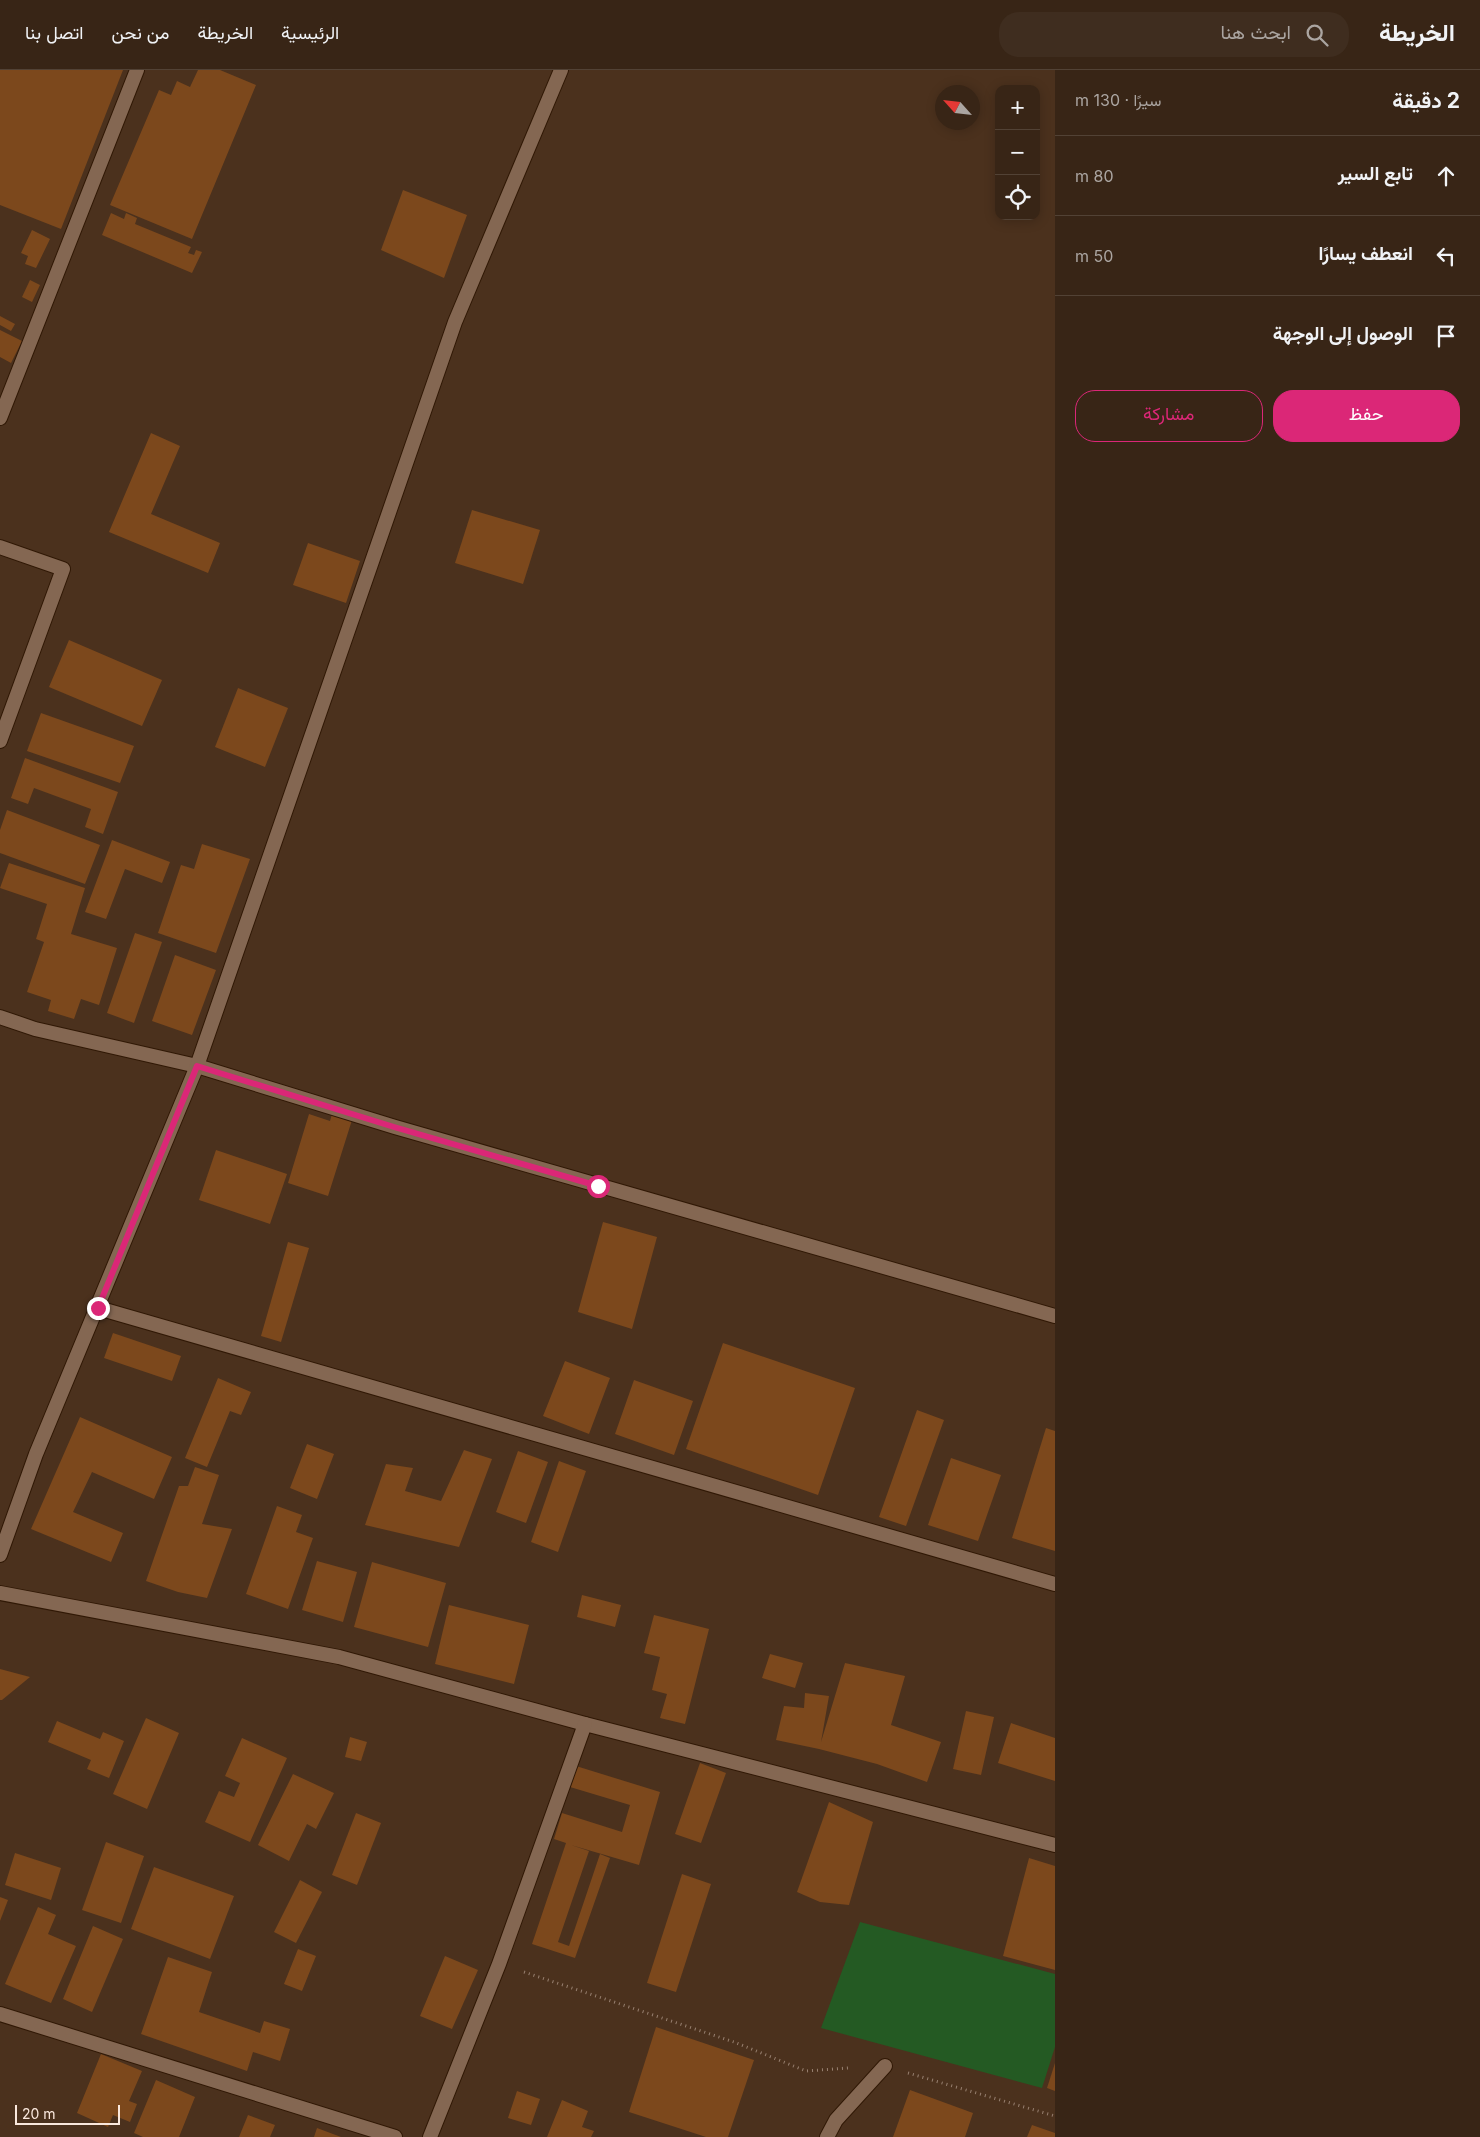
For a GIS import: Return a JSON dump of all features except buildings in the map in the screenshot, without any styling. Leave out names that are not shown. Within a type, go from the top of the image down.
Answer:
[{"type":"street","points":[[0,418],[137,70]]},
{"type":"street","points":[[0,1554],[36,1454],[197,1066],[454,322],[561,70]]},
{"type":"street","points":[[0,547],[63,569],[0,741]]},
{"type":"street","points":[[0,1017],[35,1029],[197,1066],[394,1127],[1055,1316]]},
{"type":"street","points":[[98,1308],[1055,1584]]},
{"type":"street","points":[[0,1593],[339,1657],[585,1724],[1055,1845]]},
{"type":"street","points":[[430,2137],[499,1964],[585,1724]]},
{"type":"street","points":[[0,2014],[395,2137]]},
{"type":"street","points":[[827,2137],[836,2120],[885,2066]]},
{"type":"path","points":[[499,1964],[734,2042],[806,2071],[885,2066],[1055,2116]]},
{"type":"green space","points":[[860,1922],[1055,1974],[1055,2047],[1042,2088],[821,2028]]},
{"type":"route","points":[[98,1308],[197,1066],[394,1127],[598,1186]]}]
